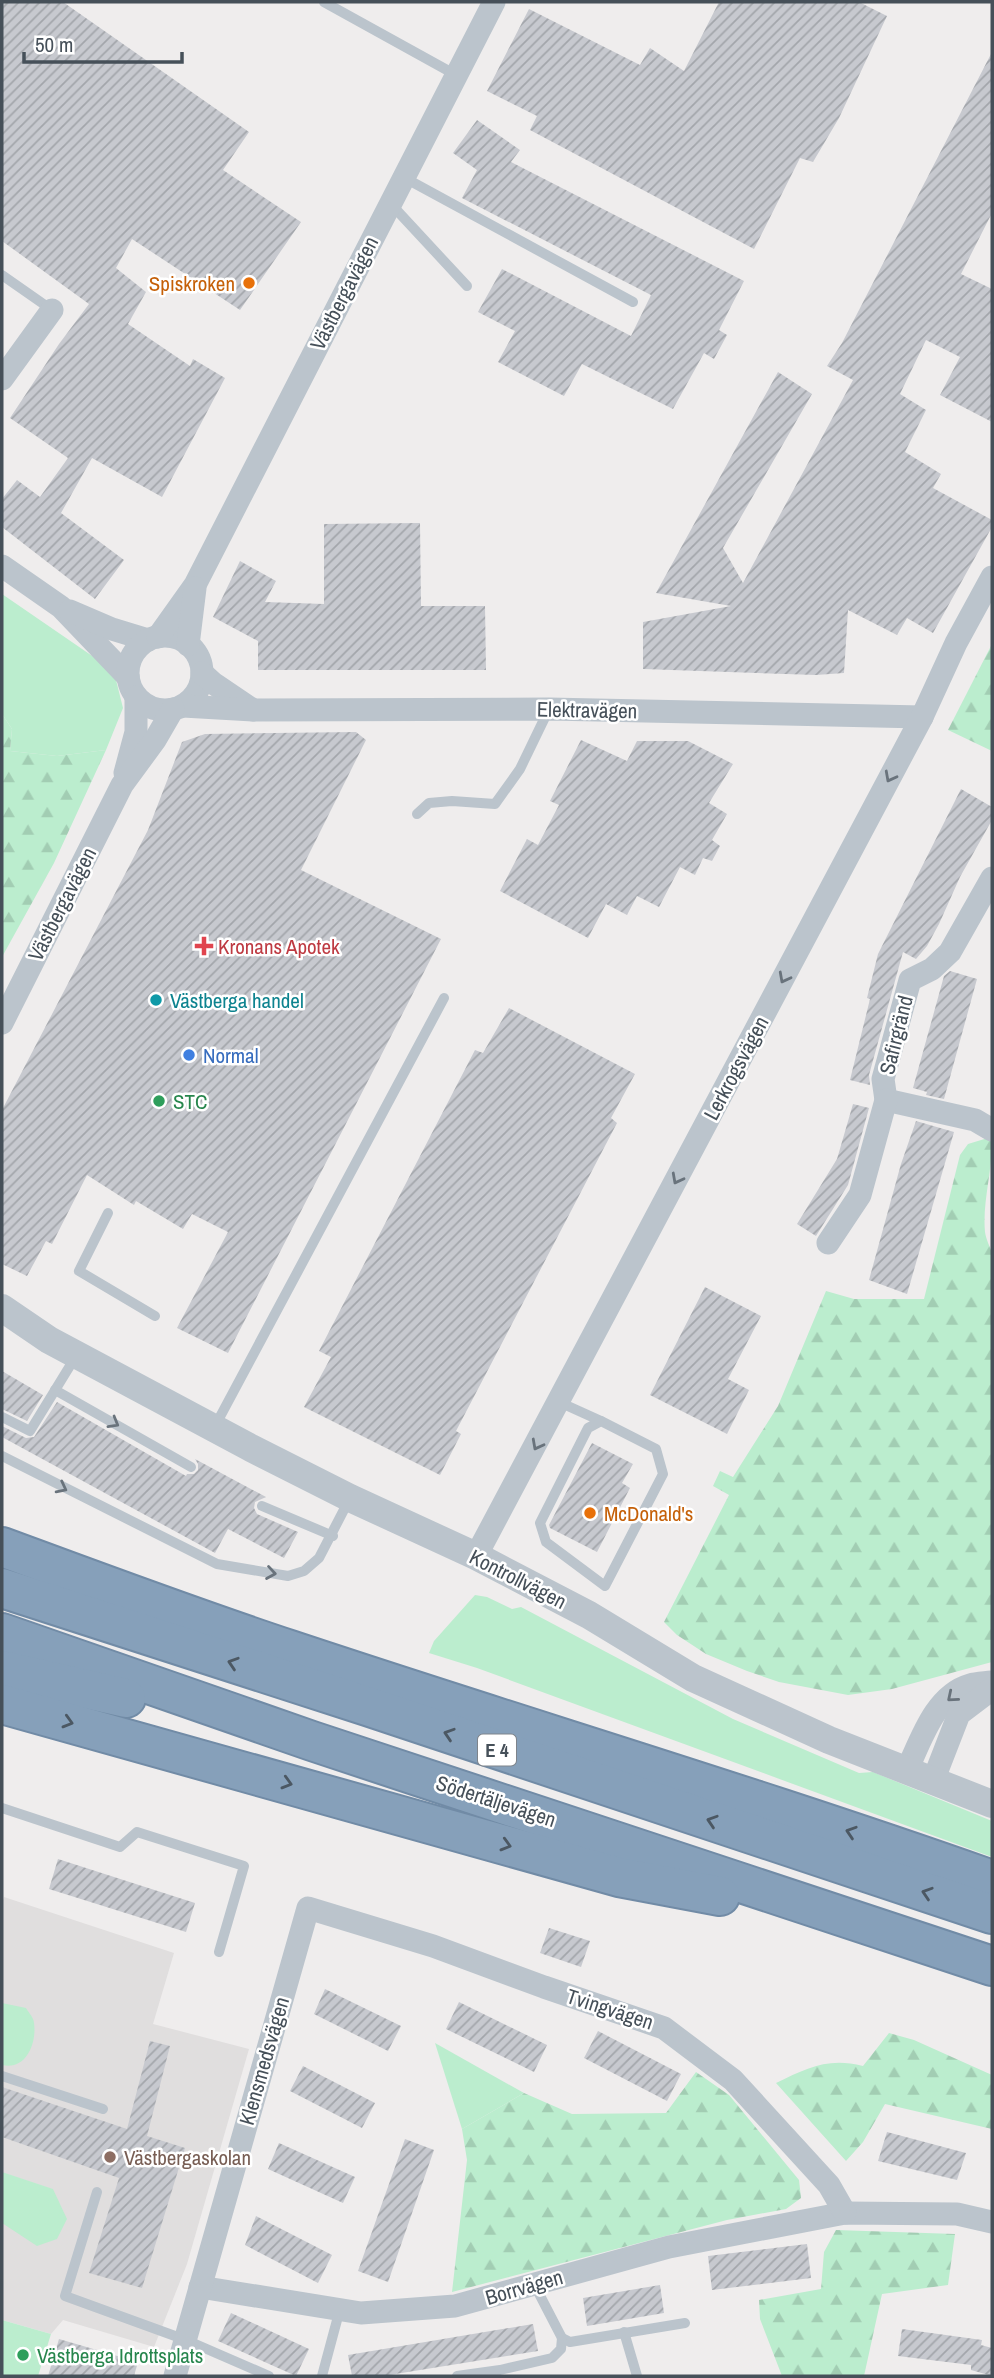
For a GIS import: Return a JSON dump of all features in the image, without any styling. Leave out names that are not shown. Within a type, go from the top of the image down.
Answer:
[{"type":"highway","points":[[2,1522],[154,1580],[545,1707],[705,1767],[809,1818]]},
{"type":"highway","points":[[2,1546],[184,1614],[992,1880]]},
{"type":"highway","name":"E 4","points":[[2,1588],[992,1914]]},
{"type":"highway","name":"Södertäljevägen","points":[[2,1633],[312,1741],[992,1966]]},
{"type":"highway","points":[[2,1670],[312,1741]]},
{"type":"highway","points":[[2,1704],[619,1877],[869,1924]]},
{"type":"street","name":"Västbergavägen","points":[[153,639],[195,584],[494,2]]},
{"type":"street","points":[[2,379],[51,310]]},
{"type":"street","points":[[2,566],[61,607],[111,629],[153,639],[179,639],[195,652],[202,673],[212,683],[253,710]]},
{"type":"street","name":"Lerkrogsvägen","points":[[476,1556],[922,717],[956,643],[992,577]]},
{"type":"street","name":"Västbergavägen","points":[[188,645],[195,584]]},
{"type":"street","points":[[61,607],[154,709],[178,708],[197,692],[202,673]]},
{"type":"street","points":[[132,687],[128,666],[132,656],[153,639]]},
{"type":"street","name":"Västbergavägen","points":[[122,785],[136,732],[132,687]]},
{"type":"street","name":"Västbergavägen","points":[[2,1023],[122,785],[178,708]]},
{"type":"street","name":"Elektravägen","points":[[178,708],[549,709],[922,717]]},
{"type":"street","name":"Safirgränd","points":[[828,1243],[860,1195],[886,1100],[883,1079],[910,979],[932,969],[950,952],[992,878]]},
{"type":"street","name":"Safirgränd","points":[[886,1100],[975,1120],[992,1130]]},
{"type":"street","name":"Kontrollvägen","points":[[2,1308],[76,1355],[350,1498],[476,1556],[589,1615],[693,1678],[829,1740],[992,1804]]},
{"type":"street","name":"Kontrollvägen","points":[[2,1320],[49,1340]]},
{"type":"street","points":[[920,1776],[925,1732],[950,1695],[971,1685],[992,1682]]},
{"type":"street","points":[[920,1776],[959,1714],[992,1689]]},
{"type":"street","name":"Tvingvägen","points":[[308,1908],[433,1947],[664,2028],[733,2080],[829,2185],[845,2213]]},
{"type":"street","name":"Klensmedsvägen","points":[[175,2376],[308,1908]]},
{"type":"street","name":"Borrvägen","points":[[200,2287],[361,2313],[455,2306],[669,2247],[845,2213],[957,2214],[992,2222]]},
{"type":"lane","points":[[324,2],[456,75]]},
{"type":"lane","points":[[403,177],[633,302]]},
{"type":"lane","points":[[390,202],[467,286]]},
{"type":"lane","points":[[2,275],[51,310]]},
{"type":"lane","points":[[417,814],[429,803],[452,801],[495,804],[520,769],[549,709]]},
{"type":"lane","points":[[214,1428],[444,998]]},
{"type":"lane","points":[[108,1213],[79,1271],[155,1316]]},
{"type":"lane","points":[[2,1418],[30,1431],[76,1355]]},
{"type":"lane","points":[[55,1390],[191,1467]]},
{"type":"lane","points":[[559,1402],[601,1421],[656,1449],[663,1474],[605,1586],[546,1542],[540,1523],[588,1428],[601,1421]]},
{"type":"lane","points":[[2,1456],[217,1564],[288,1576],[304,1571],[319,1558],[333,1536],[350,1498]]},
{"type":"lane","points":[[262,1506],[333,1536]]},
{"type":"lane","points":[[2,1808],[120,1847],[137,1832],[244,1866],[219,1952]]},
{"type":"lane","points":[[2,2076],[103,2109]]},
{"type":"lane","points":[[97,2192],[65,2296],[186,2340],[269,2376]]},
{"type":"lane","points":[[457,2376],[501,2373],[552,2358],[561,2350],[562,2338],[534,2284]]},
{"type":"lane","points":[[322,2376],[340,2309]]},
{"type":"lane","points":[[562,2338],[570,2342],[685,2323]]},
{"type":"lane","points":[[624,2332],[637,2376]]},
{"type":"shaded area","name":"Västbergaskolan","points":[[4,1897],[174,1953],[153,2024],[249,2049],[187,2264],[154,2347],[63,2320],[51,2334],[2,2320]]},
{"type":"green space","points":[[2,594],[101,662],[116,680],[123,708],[106,750],[57,756],[10,751],[12,729],[2,714]]},
{"type":"green space","points":[[992,644],[992,751],[948,730]]},
{"type":"green space","points":[[2,714],[12,729],[10,751],[57,756],[106,750],[54,863],[2,957]]},
{"type":"green space","points":[[991,1137],[985,1220],[986,1235],[992,1253],[992,1662],[892,1689],[848,1695],[779,1682],[706,1654],[677,1635],[664,1622],[729,1495],[713,1486],[720,1471],[733,1477],[778,1406],[826,1291],[854,1299],[924,1299],[960,1155],[968,1144]]},
{"type":"green space","points":[[475,1595],[487,1597],[512,1609],[521,1607],[733,1719],[859,1773],[873,1772],[992,1821],[992,1857],[477,1668],[429,1653],[434,1641]]},
{"type":"green space","points":[[2,2003],[26,2008],[34,2021],[32,2047],[23,2060],[10,2066],[2,2065]]},
{"type":"green space","points":[[889,2033],[914,2040],[992,2075],[992,2129],[885,2104],[863,2142],[846,2161],[776,2083],[828,2063],[863,2066]]},
{"type":"green space","points":[[435,2043],[524,2093],[462,2129]]},
{"type":"green space","points":[[696,2072],[729,2095],[799,2180],[801,2198],[786,2209],[727,2220],[452,2292],[467,2160],[462,2129],[524,2093],[572,2114],[666,2113]]},
{"type":"green space","points":[[2,2172],[53,2189],[67,2219],[57,2239],[37,2246],[2,2223]]},
{"type":"green space","points":[[836,2230],[955,2234],[948,2285],[882,2294],[864,2376],[782,2376],[760,2319],[759,2300],[821,2289],[824,2252]]},
{"type":"green space","name":"Västberga Idrottsplats","points":[[2,2320],[51,2334],[38,2376],[2,2376]]},
{"type":"building","points":[[2,2],[63,2],[249,132],[223,170],[301,222],[240,310],[132,239],[116,268],[146,292],[128,324],[190,366],[193,359],[225,378],[162,497],[92,458],[61,513],[124,560],[95,599],[2,527],[2,499],[17,480],[40,497],[68,458],[10,418],[89,304],[2,241]]},
{"type":"building","points":[[719,2],[859,2],[887,16],[839,118],[813,162],[800,158],[754,249],[530,130],[537,116],[487,91],[529,9],[640,65],[650,48],[684,71]]},
{"type":"building","points":[[992,52],[992,213],[961,274],[992,289],[992,422],[940,395],[960,357],[926,340],[900,394],[926,410],[905,452],[941,474],[933,488],[992,520],[992,527],[933,633],[907,618],[897,635],[848,610],[844,673],[816,675],[643,669],[643,622],[731,606],[656,593],[778,372],[812,394],[723,548],[743,583],[853,380],[827,366],[842,343]]},
{"type":"building","points":[[477,120],[520,150],[511,162],[744,281],[719,330],[727,335],[714,359],[704,353],[673,409],[582,364],[564,396],[498,362],[515,331],[478,312],[502,269],[631,336],[651,295],[462,198],[477,170],[453,153]]},
{"type":"building","points":[[420,523],[421,606],[485,606],[486,670],[258,670],[258,641],[213,617],[240,561],[276,581],[265,602],[324,604],[324,524]]},
{"type":"building","points":[[356,732],[366,740],[301,870],[441,939],[228,1353],[177,1328],[228,1232],[192,1214],[183,1229],[136,1201],[134,1205],[87,1175],[52,1244],[46,1241],[27,1276],[2,1264],[2,1110],[148,830],[182,742],[205,734]]},
{"type":"building","points":[[581,740],[627,761],[637,741],[688,741],[733,764],[709,803],[727,814],[712,840],[720,846],[712,861],[703,858],[695,875],[680,867],[659,907],[637,896],[627,915],[606,904],[588,938],[500,891],[527,839],[538,845],[559,805],[550,801]]},
{"type":"building","points":[[961,789],[992,807],[992,820],[960,877],[927,946],[916,959],[903,952],[869,1075],[870,1085],[850,1080],[878,954]]},
{"type":"building","points":[[950,971],[977,979],[944,1099],[926,1095],[927,1092],[913,1088],[944,976]]},
{"type":"building","points":[[509,1008],[635,1074],[611,1118],[617,1123],[456,1431],[461,1434],[440,1475],[304,1407],[331,1357],[319,1351],[475,1050],[483,1053]]},
{"type":"building","points":[[853,1104],[869,1108],[848,1185],[816,1236],[797,1224],[837,1159]]},
{"type":"building","points":[[916,1121],[954,1132],[907,1294],[869,1280],[901,1164]]},
{"type":"building","points":[[705,1287],[761,1316],[728,1379],[749,1390],[727,1434],[650,1395]]},
{"type":"building","points":[[2,1371],[43,1395],[27,1421],[2,1409]]},
{"type":"building","points":[[57,1402],[186,1476],[198,1470],[195,1459],[266,1497],[255,1502],[257,1514],[298,1532],[284,1558],[228,1529],[215,1553],[2,1437],[2,1426],[26,1438],[34,1437]]},
{"type":"building","points":[[592,1443],[633,1464],[622,1483],[630,1488],[597,1552],[550,1528],[549,1525]]},
{"type":"building","points":[[58,1859],[195,1903],[186,1932],[49,1889]]},
{"type":"building","points":[[549,1928],[590,1941],[581,1967],[540,1953]]},
{"type":"building","points":[[325,1989],[401,2026],[388,2051],[314,2014]]},
{"type":"building","points":[[459,2002],[547,2045],[534,2072],[446,2029]]},
{"type":"building","points":[[598,2031],[681,2074],[667,2101],[584,2058]]},
{"type":"building","points":[[150,2041],[170,2046],[147,2136],[185,2148],[142,2288],[89,2273],[119,2178],[2,2137],[2,2087],[127,2129]]},
{"type":"building","points":[[303,2066],[375,2103],[362,2128],[290,2091]]},
{"type":"building","points":[[887,2132],[966,2153],[957,2180],[878,2161]]},
{"type":"building","points":[[405,2139],[434,2150],[388,2282],[358,2271]]},
{"type":"building","points":[[279,2143],[355,2177],[343,2203],[268,2169]]},
{"type":"building","points":[[256,2216],[332,2255],[318,2283],[245,2245]]},
{"type":"building","points":[[807,2244],[811,2278],[712,2290],[708,2256]]},
{"type":"building","points":[[660,2285],[664,2313],[587,2326],[583,2298]]},
{"type":"building","points":[[231,2313],[309,2349],[296,2376],[218,2341]]},
{"type":"building","points":[[533,2324],[538,2351],[383,2376],[352,2376],[348,2355]]},
{"type":"building","points":[[902,2329],[982,2340],[981,2345],[992,2348],[992,2376],[971,2370],[971,2365],[898,2356]]},
{"type":"building","points":[[59,2339],[138,2362],[134,2376],[48,2376]]},
{"type":"place","name":"Spiskroken","points":[[249,283]]},
{"type":"place","name":"Kronans Apotek","points":[[204,946]]},
{"type":"place","name":"Västberga handel","points":[[156,1000]]},
{"type":"place","name":"Normal","points":[[189,1055]]},
{"type":"place","name":"STC","points":[[159,1101]]},
{"type":"place","name":"McDonald's","points":[[590,1513]]},
{"type":"place","name":"Västbergaskolan","points":[[110,2157]]},
{"type":"place","name":"Västberga Idrottsplats","points":[[23,2355]]}]
